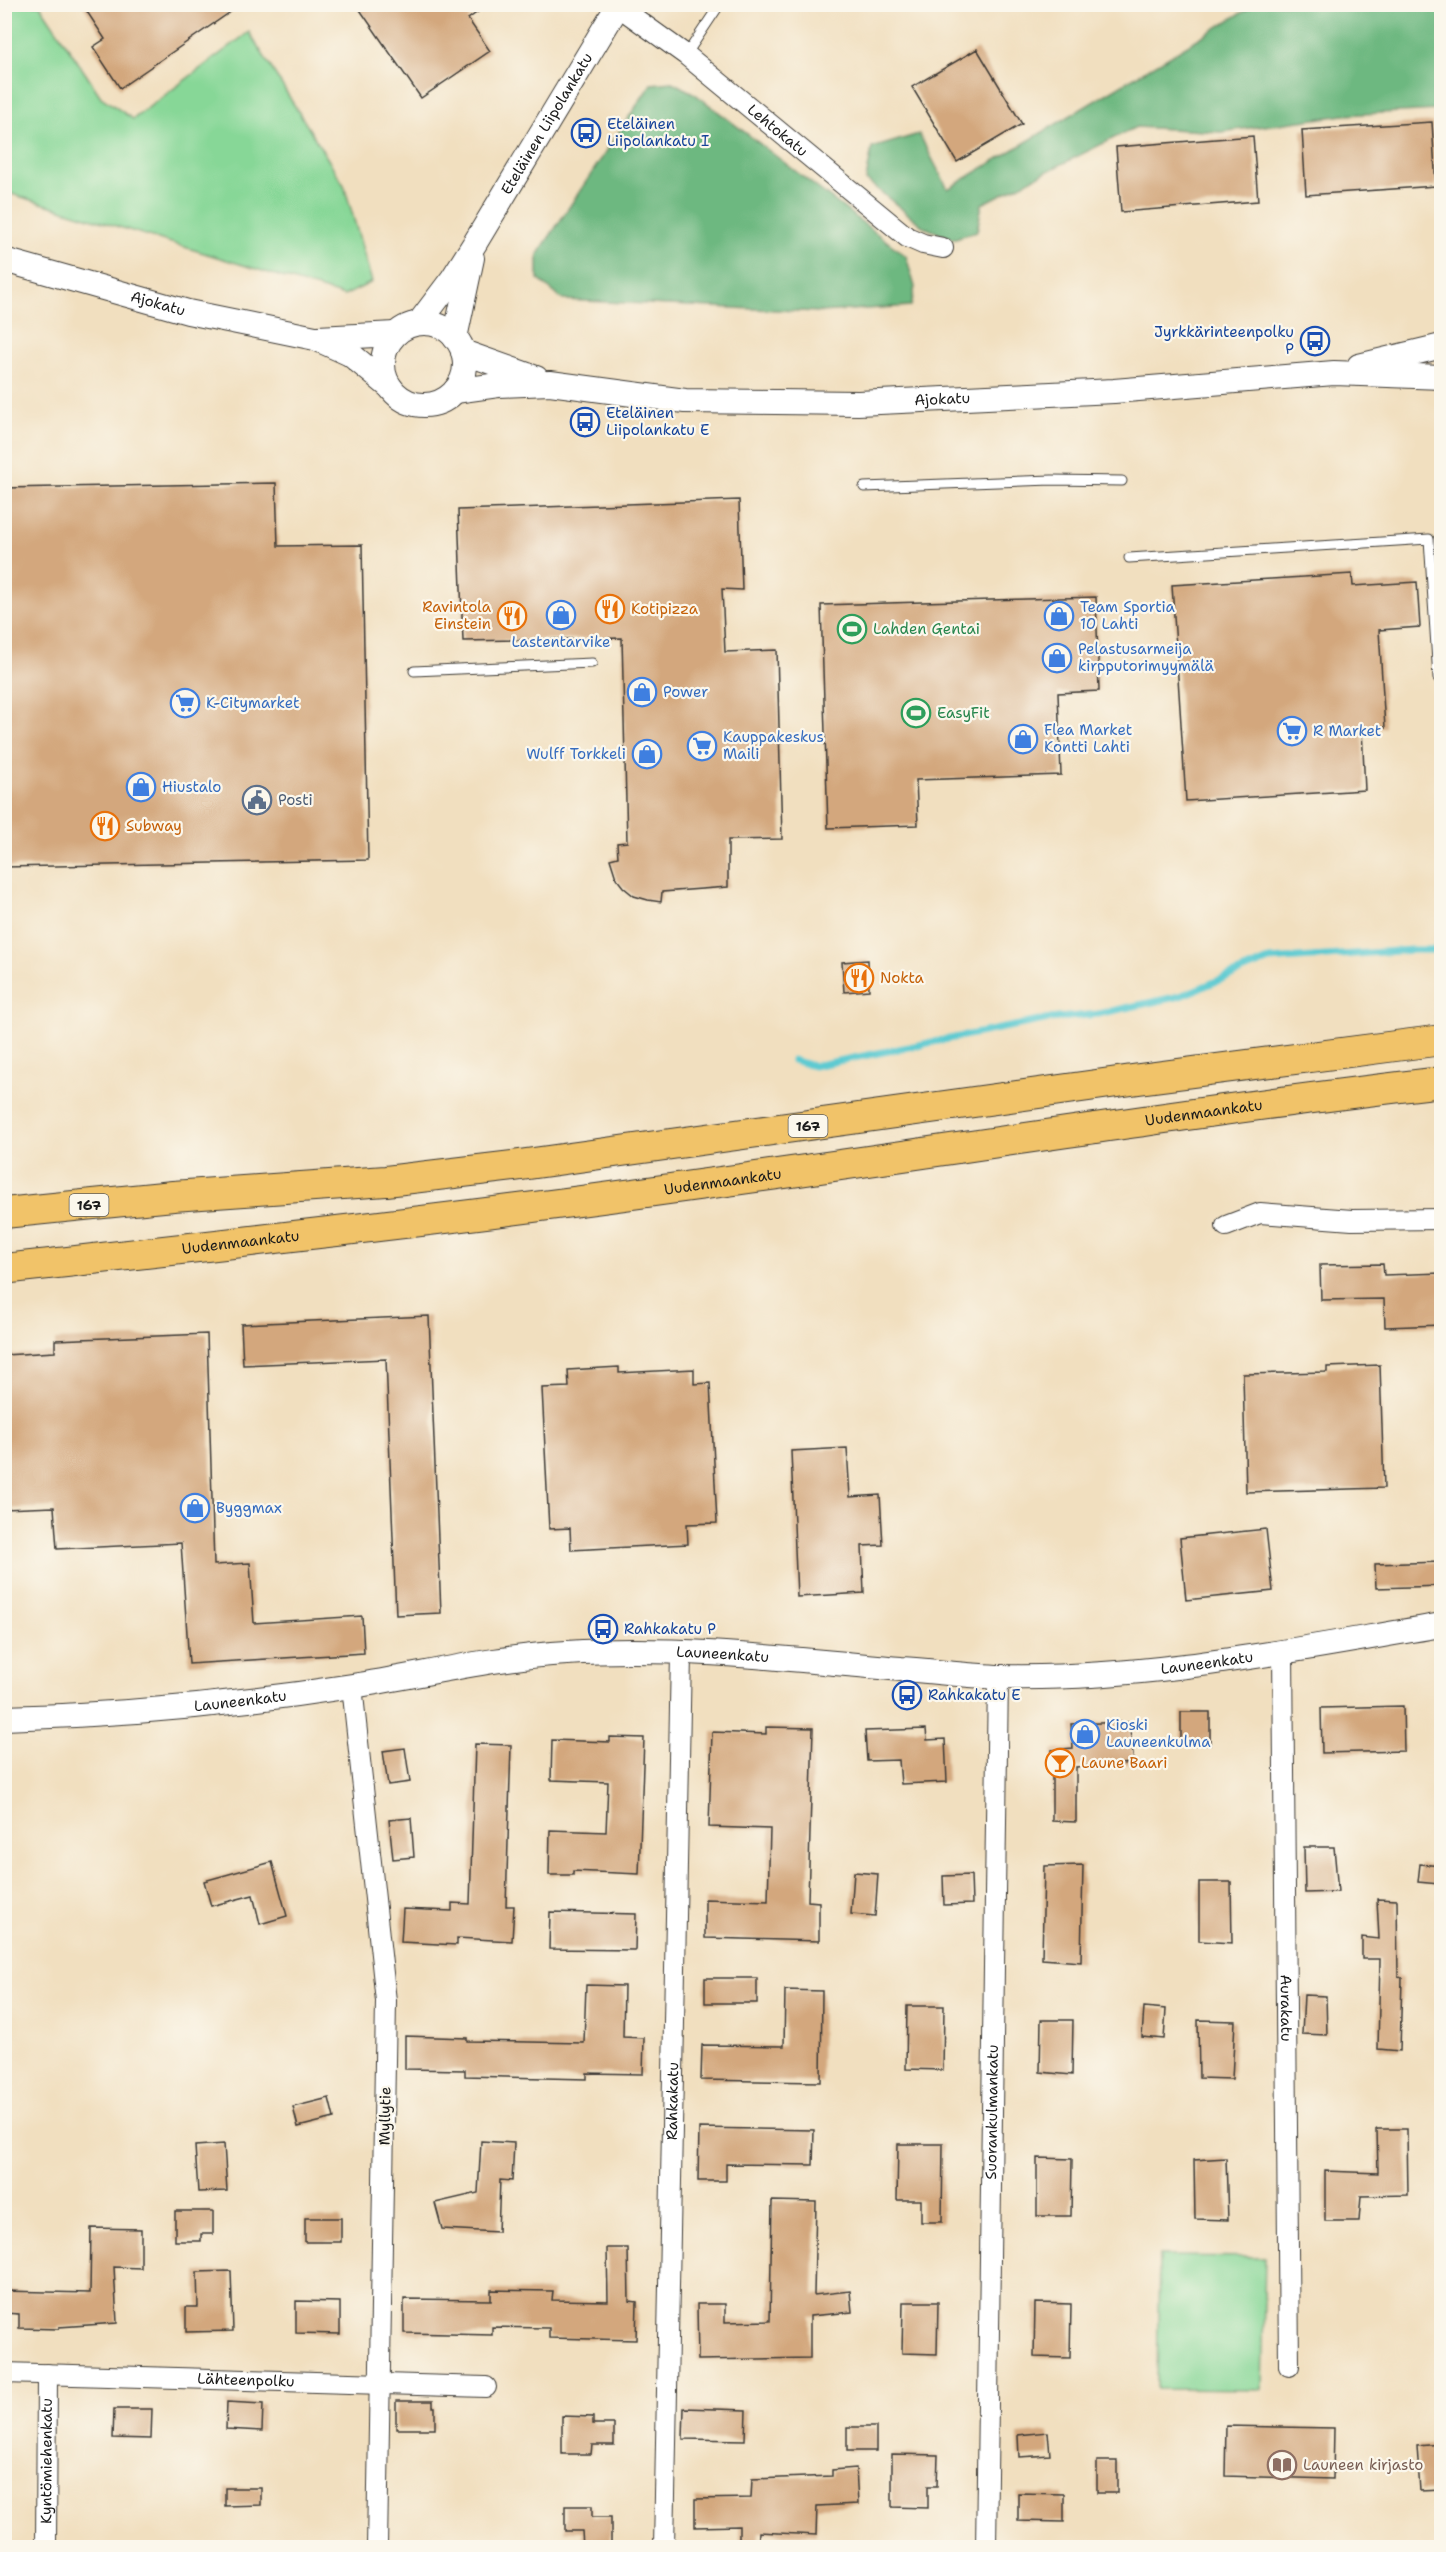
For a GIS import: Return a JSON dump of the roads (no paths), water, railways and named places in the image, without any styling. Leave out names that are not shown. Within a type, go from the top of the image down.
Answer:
[{"type":"main road","name":"167","points":[[4,1213],[173,1196],[386,1181],[513,1166],[1139,1079],[1442,1040]]},
{"type":"main road","name":"Uudenmaankatu","points":[[4,1269],[454,1217],[700,1185],[1222,1110],[1442,1083]]},
{"type":"street","name":"Lehtokatu","points":[[617,5],[686,55],[907,237],[923,244],[943,248]]},
{"type":"street","name":"Eteläinen Liipolankatu","points":[[419,323],[453,278],[475,243],[617,5]]},
{"type":"street","name":"Eteläinen Liipolankatu","points":[[459,345],[475,243]]},
{"type":"street","name":"Ajokatu","points":[[4,260],[188,312],[315,338],[350,354],[390,387]]},
{"type":"street","points":[[419,323],[441,327],[459,345],[465,367],[460,384],[455,391],[435,404],[419,405],[398,396],[390,387],[383,372],[387,346],[396,334],[419,323]]},
{"type":"street","name":"Ajokatu","points":[[315,338],[396,334]]},
{"type":"street","name":"Ajokatu","points":[[459,345],[550,383]]},
{"type":"street","name":"Ajokatu","points":[[1334,373],[1442,346]]},
{"type":"street","name":"Ajokatu","points":[[455,391],[498,385],[550,383],[685,401],[858,403],[1114,391],[1334,373],[1442,377]]},
{"type":"street","points":[[1226,1226],[1260,1214],[1352,1220],[1442,1219]]},
{"type":"street","name":"Launeenkatu","points":[[4,1718],[237,1704],[430,1671],[566,1653],[759,1657],[998,1677],[1107,1675],[1283,1651],[1442,1625]]},
{"type":"street","name":"Aurakatu","points":[[1283,1651],[1289,2366]]},
{"type":"street","name":"Rahkakatu","points":[[664,2547],[681,1654]]},
{"type":"street","name":"Suorankulmankatu","points":[[986,2547],[998,1677]]},
{"type":"street","name":"Myllytie","points":[[352,1686],[387,2001],[377,2547]]},
{"type":"street","name":"Lähteenpolku","points":[[4,2373],[486,2387]]},
{"type":"street","name":"Kyntömiehenkatu","points":[[46,2547],[47,2374]]},
{"type":"lane","points":[[686,55],[720,4]]},
{"type":"lane","points":[[864,487],[1052,480],[1122,481]]},
{"type":"lane","points":[[1129,558],[1429,539],[1438,678]]},
{"type":"lane","points":[[414,671],[592,663]]},
{"type":"waterway","points":[[793,1060],[813,1066],[1049,1019],[1098,1014],[1180,996],[1269,960],[1442,950]]},
{"type":"place","name":"Eteläinen Liipolankatu I","points":[[586,133]]},
{"type":"place","name":"Jyrkkärinteenpolku P","points":[[1315,341]]},
{"type":"place","name":"Eteläinen Liipolankatu E","points":[[585,422]]},
{"type":"place","name":"Kotipizza","points":[[610,609]]},
{"type":"place","name":"Lastentarvike","points":[[561,615]]},
{"type":"place","name":"Ravintola Einstein","points":[[512,616]]},
{"type":"place","name":"Team Sportia 10 Lahti","points":[[1059,616]]},
{"type":"place","name":"Lahden Gentai","points":[[852,629]]},
{"type":"place","name":"Pelastusarmeija kirpputorimyymälä","points":[[1057,658]]},
{"type":"place","name":"Power","points":[[642,692]]},
{"type":"place","name":"K-Citymarket","points":[[185,703]]},
{"type":"place","name":"EasyFit","points":[[916,713]]},
{"type":"place","name":"R Market","points":[[1292,731]]},
{"type":"place","name":"Flea Market Kontti Lahti","points":[[1023,739]]},
{"type":"place","name":"Kauppakeskus Maili","points":[[702,746]]},
{"type":"place","name":"Wulff Torkkeli","points":[[647,754]]},
{"type":"place","name":"Hiustalo","points":[[141,787]]},
{"type":"place","name":"Posti","points":[[257,800]]},
{"type":"place","name":"Subway","points":[[105,826]]},
{"type":"place","name":"Nokta","points":[[859,978]]},
{"type":"place","name":"Byggmax","points":[[195,1508]]},
{"type":"place","name":"Rahkakatu P","points":[[603,1629]]},
{"type":"place","name":"Rahkakatu E","points":[[907,1695]]},
{"type":"place","name":"Kioski Launeenkulma","points":[[1085,1734]]},
{"type":"place","name":"Laune Baari","points":[[1060,1763]]},
{"type":"place","name":"Launeen kirjasto","points":[[1282,2465]]}]
